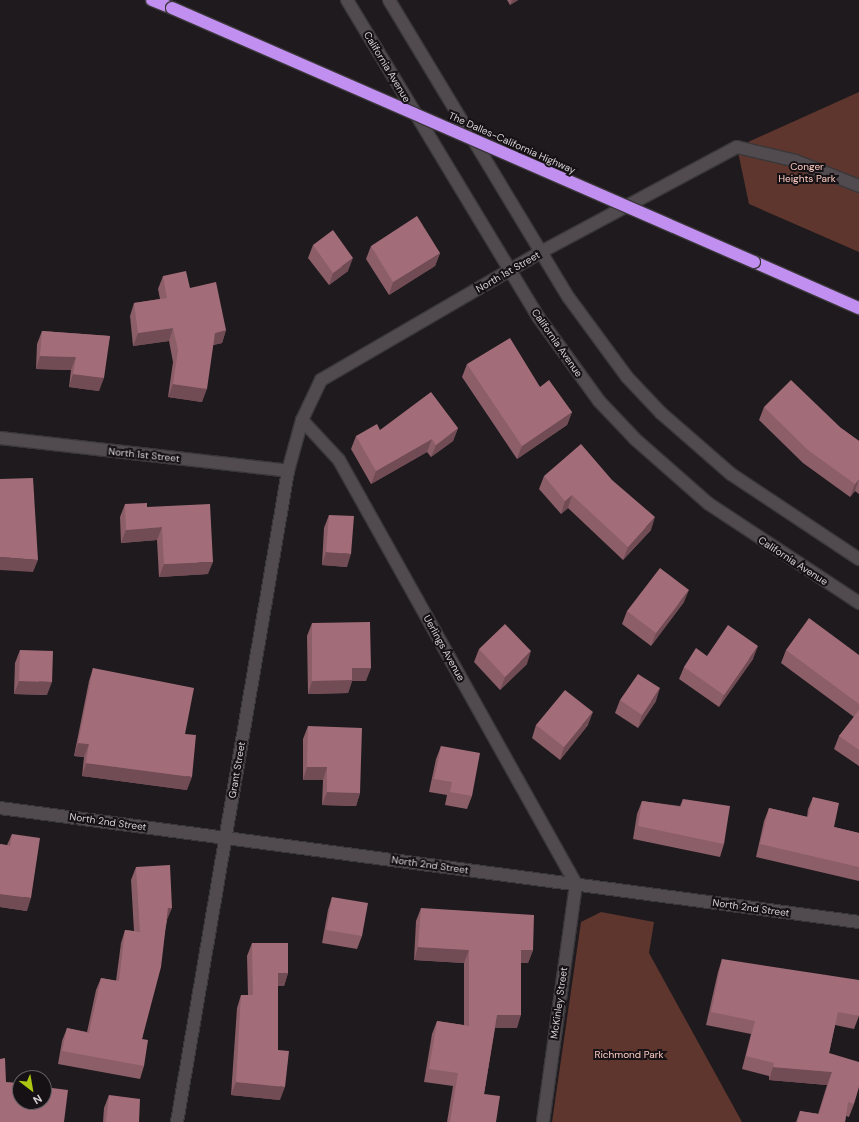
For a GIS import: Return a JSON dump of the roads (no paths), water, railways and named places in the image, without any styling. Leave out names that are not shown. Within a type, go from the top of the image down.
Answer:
[{"type":"highway","points":[[152,0],[172,8]]},
{"type":"highway","name":"The Dalles-California Highway","points":[[156,0],[859,308]]},
{"type":"street","name":"California Avenue","points":[[347,0],[510,271],[567,358],[635,439],[671,473],[747,531],[859,603]]},
{"type":"street","points":[[389,0],[541,252],[597,336],[661,413],[731,474],[859,559]]},
{"type":"street","name":"North 1st Street","points":[[302,420],[321,380],[541,252],[737,147],[796,160],[859,186]]},
{"type":"street","name":"Grant Street","points":[[177,1122],[288,471],[302,420]]},
{"type":"street","name":"Uerlings Avenue","points":[[302,420],[338,460],[576,884]]},
{"type":"street","name":"North 1st Street","points":[[0,438],[288,471]]},
{"type":"street","name":"North 2nd Street","points":[[0,808],[859,922]]},
{"type":"street","name":"McKinley Street","points":[[543,1122],[576,884]]},
{"type":"park label","name":"Conger Heights Park","points":[[807,172]]},
{"type":"park label","name":"Richmond Park","points":[[629,1055]]}]
